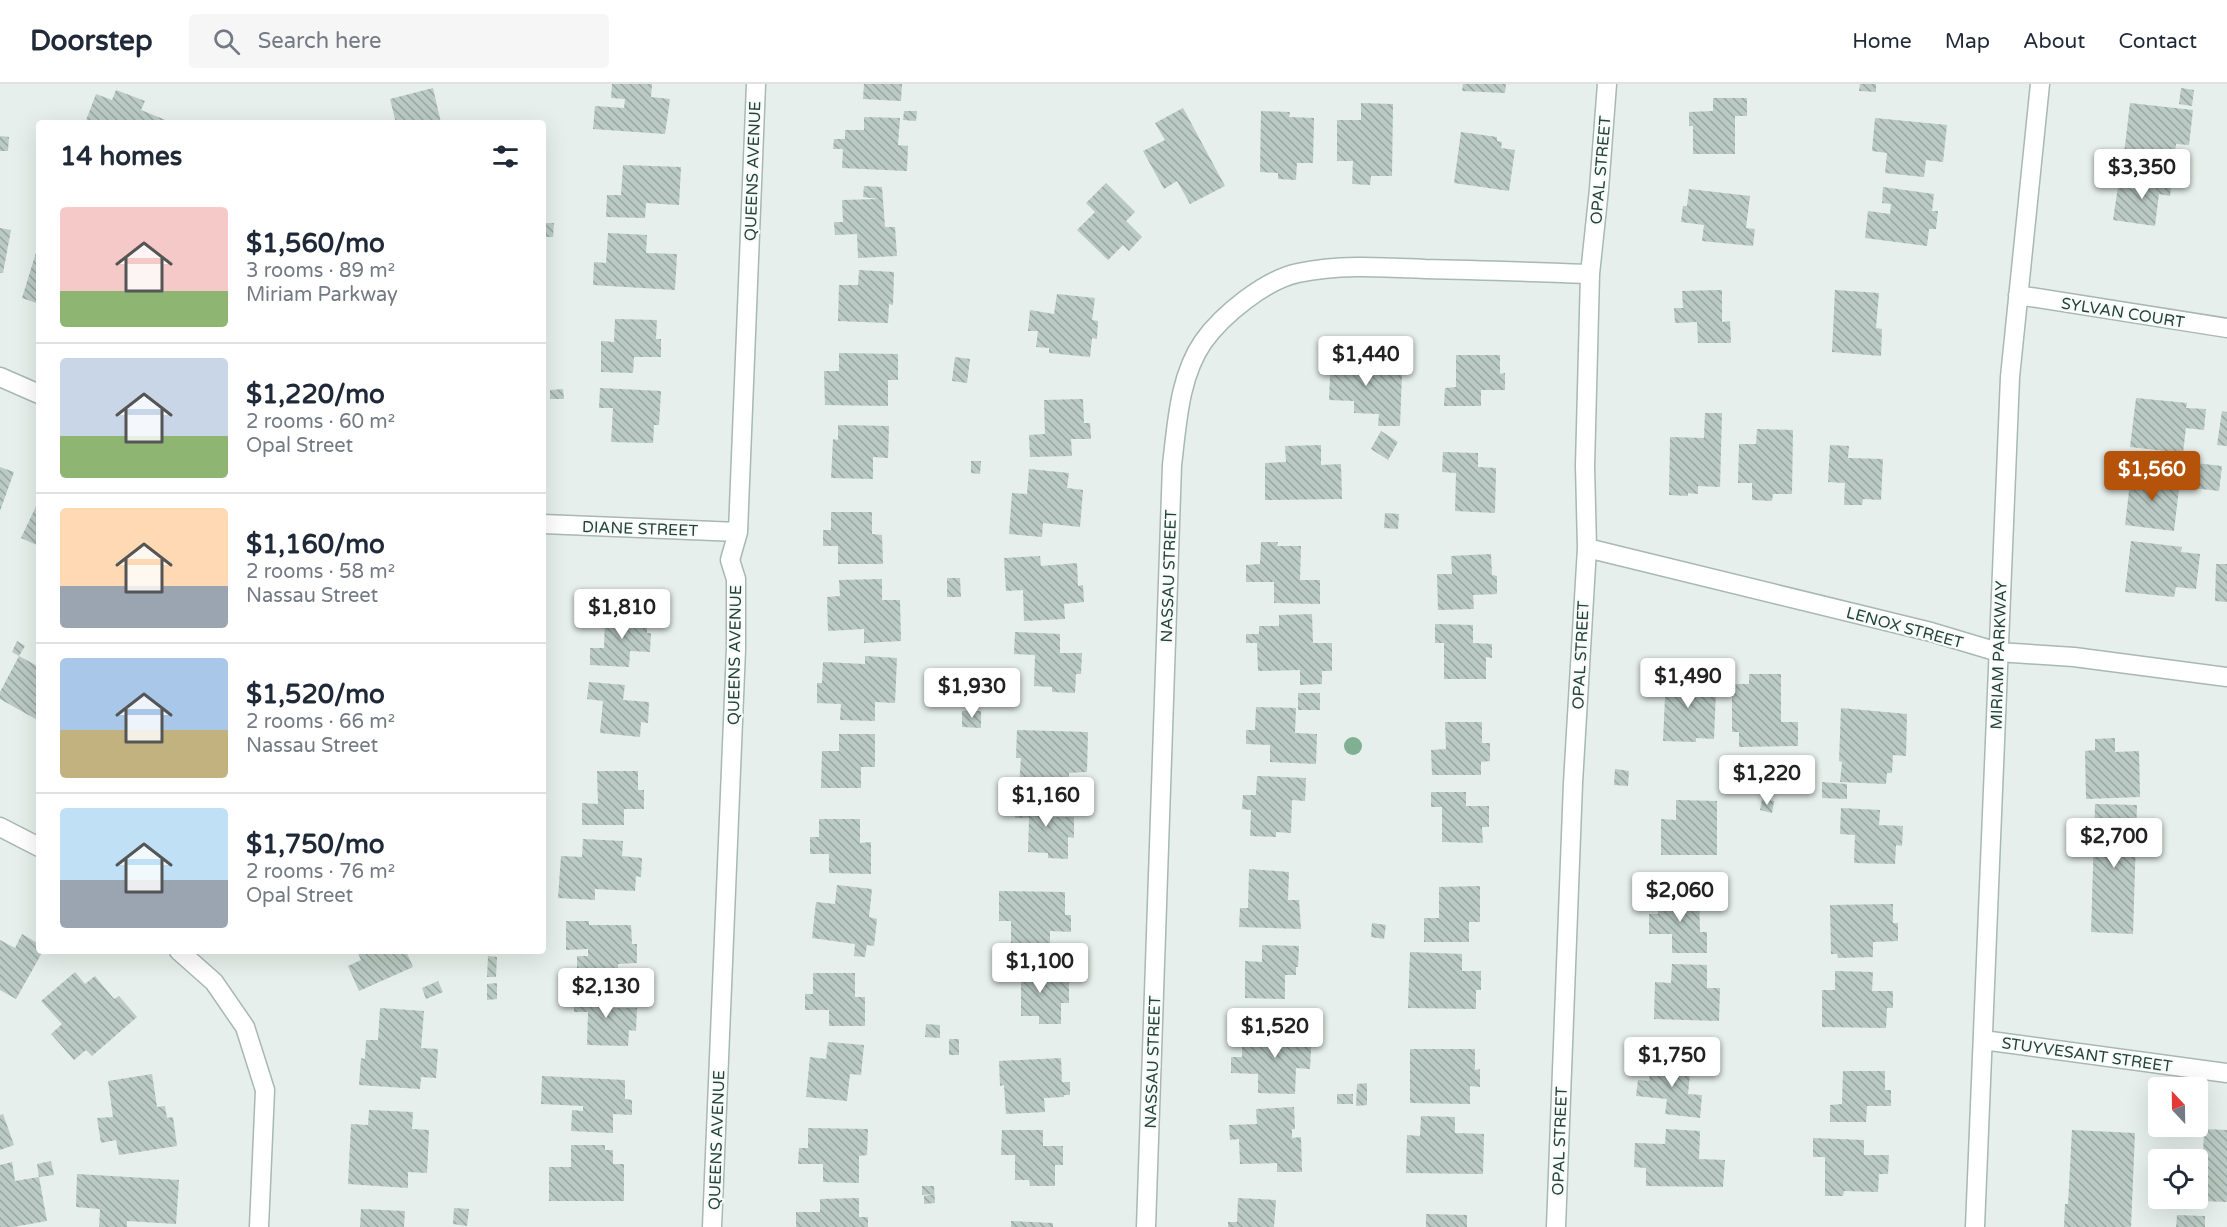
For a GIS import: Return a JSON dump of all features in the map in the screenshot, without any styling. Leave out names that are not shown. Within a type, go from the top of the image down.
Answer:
[{"type":"street","name":"QUEENS AVENUE","points":[[712,1227],[736,650],[736,579],[730,560],[738,532],[756,84]]},
{"type":"street","name":"OPAL STREET","points":[[1556,1227],[1573,783],[1587,548],[1585,466],[1590,274],[1607,84]]},
{"type":"street","name":"MIRIAM PARKWAY","points":[[1975,1227],[2010,377],[2040,84]]},
{"type":"street","name":"NASSAU STREET","points":[[1146,1227],[1172,465],[1180,403],[1190,370],[1203,342],[1232,309],[1260,289],[1296,273],[1361,267],[1590,274]]},
{"type":"street","name":"SYLVAN COURT","points":[[2018,295],[2227,328]]},
{"type":"street","points":[[0,377],[36,393]]},
{"type":"street","name":"DIANE STREET","points":[[546,524],[738,532]]},
{"type":"street","name":"LENOX STREET","points":[[1587,548],[1931,632],[1998,652],[2074,657],[2227,677]]},
{"type":"street","points":[[0,826],[36,845]]},
{"type":"street","points":[[182,954],[214,982],[244,1027],[265,1090],[259,1227]]},
{"type":"street","name":"STUYVESANT STREET","points":[[1983,1040],[2227,1073]]},
{"type":"building","points":[[612,84],[652,84],[651,97],[670,99],[665,134],[593,129],[595,106],[624,108],[625,99],[611,98]]},
{"type":"building","points":[[864,84],[902,84],[901,101],[863,99]]},
{"type":"building","points":[[1463,84],[1506,84],[1505,93],[1462,91]]},
{"type":"building","points":[[1860,84],[1876,84],[1876,92],[1859,91]]},
{"type":"building","points":[[433,88],[440,120],[395,120],[390,99]]},
{"type":"building","points":[[2181,88],[2194,90],[2192,106],[2179,104]]},
{"type":"building","points":[[116,90],[145,101],[141,110],[166,120],[86,120],[96,94],[112,100]]},
{"type":"building","points":[[1713,98],[1747,98],[1747,116],[1735,116],[1735,154],[1693,154],[1693,126],[1689,126],[1689,112],[1713,111]]},
{"type":"building","points":[[1361,103],[1393,104],[1392,176],[1371,176],[1370,185],[1352,184],[1353,161],[1337,161],[1337,120],[1361,120]]},
{"type":"building","points":[[2130,103],[2193,110],[2189,145],[2176,144],[2174,160],[2124,154]]},
{"type":"building","points":[[1183,108],[1225,186],[1190,204],[1177,181],[1164,189],[1143,151],[1165,140],[1155,123]]},
{"type":"building","points":[[904,111],[917,111],[916,121],[903,120]]},
{"type":"building","points":[[1261,111],[1290,112],[1289,117],[1314,118],[1313,163],[1297,163],[1296,180],[1278,179],[1278,173],[1260,172]]},
{"type":"building","points":[[864,117],[900,118],[898,145],[908,146],[907,171],[842,168],[843,149],[833,149],[834,139],[845,139],[845,130],[864,130]]},
{"type":"building","points":[[1875,118],[1947,125],[1943,162],[1926,160],[1924,177],[1885,173],[1887,153],[1872,151]]},
{"type":"building","points":[[1461,132],[1497,137],[1497,141],[1502,142],[1501,148],[1515,150],[1509,191],[1454,183]]},
{"type":"building","points":[[0,136],[9,137],[8,151],[0,151]]},
{"type":"building","points":[[623,165],[681,167],[679,205],[646,203],[645,218],[606,217],[607,195],[621,195]]},
{"type":"building","points":[[2137,172],[2172,178],[2170,196],[2159,194],[2155,226],[2113,220],[2118,187],[2135,189]]},
{"type":"building","points":[[1106,183],[1135,212],[1126,221],[1142,237],[1129,251],[1123,245],[1108,260],[1077,230],[1095,212],[1086,203]]},
{"type":"building","points":[[864,186],[882,187],[885,227],[895,227],[897,256],[858,258],[857,234],[835,235],[834,222],[843,222],[842,200],[879,199],[863,197]]},
{"type":"building","points":[[1883,187],[1934,194],[1932,211],[1938,211],[1936,229],[1929,229],[1927,246],[1865,238],[1868,211],[1890,214],[1891,204],[1882,203]]},
{"type":"building","points":[[1689,189],[1750,196],[1746,228],[1755,229],[1753,246],[1702,241],[1704,225],[1681,222],[1683,206],[1687,206]]},
{"type":"building","points":[[546,223],[554,223],[553,237],[546,237]]},
{"type":"building","points":[[0,228],[11,230],[3,273],[0,273]]},
{"type":"building","points":[[608,233],[647,235],[646,253],[677,254],[675,290],[593,285],[594,262],[606,263]]},
{"type":"building","points":[[36,252],[36,303],[22,298]]},
{"type":"building","points":[[859,270],[894,272],[893,305],[889,304],[888,323],[838,321],[839,285],[858,285]]},
{"type":"building","points":[[1722,290],[1722,322],[1730,321],[1731,343],[1698,343],[1697,322],[1675,323],[1674,308],[1683,308],[1682,291]]},
{"type":"building","points":[[1835,290],[1879,293],[1876,328],[1882,329],[1881,356],[1832,352]]},
{"type":"building","points":[[1057,294],[1095,298],[1092,320],[1098,321],[1097,339],[1092,338],[1090,357],[1049,353],[1049,348],[1036,347],[1038,331],[1028,331],[1030,310],[1054,314]]},
{"type":"building","points":[[615,319],[657,320],[656,339],[661,339],[661,357],[634,357],[633,373],[601,372],[601,341],[614,342]]},
{"type":"building","points":[[1349,348],[1369,348],[1368,372],[1402,373],[1400,426],[1378,426],[1379,414],[1354,413],[1354,401],[1329,400],[1331,354],[1348,355]]},
{"type":"building","points":[[839,353],[898,354],[898,380],[888,380],[888,406],[825,405],[824,371],[839,371]]},
{"type":"building","points":[[1456,355],[1500,355],[1500,374],[1505,373],[1505,390],[1481,390],[1481,406],[1444,406],[1445,388],[1456,387]]},
{"type":"building","points":[[955,357],[970,359],[967,383],[952,381]]},
{"type":"building","points":[[600,388],[661,391],[659,425],[654,425],[653,443],[611,442],[613,408],[599,408]]},
{"type":"building","points":[[563,389],[564,399],[550,399],[550,390]]},
{"type":"building","points":[[2136,398],[2187,403],[2186,408],[2206,409],[2204,430],[2186,428],[2183,453],[2130,447]]},
{"type":"building","points":[[1083,399],[1084,423],[1090,423],[1091,439],[1071,439],[1072,456],[1030,457],[1029,435],[1045,434],[1044,400]]},
{"type":"building","points":[[2222,411],[2227,412],[2227,446],[2217,445]]},
{"type":"building","points":[[1705,413],[1722,413],[1720,487],[1698,486],[1698,494],[1669,495],[1670,437],[1704,438]]},
{"type":"building","points":[[838,425],[889,426],[888,458],[873,457],[873,479],[831,478],[833,439],[838,440]]},
{"type":"building","points":[[1757,429],[1793,430],[1792,494],[1773,494],[1772,501],[1752,500],[1752,483],[1738,483],[1739,444],[1756,444]]},
{"type":"building","points":[[1381,431],[1398,442],[1388,460],[1371,449]]},
{"type":"building","points":[[1321,445],[1321,465],[1341,464],[1342,499],[1265,500],[1265,463],[1286,462],[1285,446]]},
{"type":"building","points":[[1830,445],[1849,446],[1848,458],[1883,459],[1881,500],[1863,499],[1862,505],[1844,505],[1845,483],[1828,482]]},
{"type":"building","points":[[1443,452],[1478,453],[1478,467],[1496,468],[1495,513],[1455,511],[1456,473],[1442,472]]},
{"type":"building","points":[[971,461],[981,461],[980,474],[971,473]]},
{"type":"building","points":[[2186,462],[2222,466],[2219,491],[2183,487]]},
{"type":"building","points":[[0,467],[14,472],[0,511]]},
{"type":"building","points":[[1029,469],[1069,473],[1067,488],[1083,490],[1080,527],[1043,523],[1042,537],[1009,534],[1012,493],[1027,494]]},
{"type":"building","points":[[2131,474],[2180,480],[2174,531],[2125,525]]},
{"type":"building","points":[[36,506],[36,545],[21,538]]},
{"type":"building","points":[[831,512],[872,512],[872,534],[882,535],[883,564],[838,564],[838,546],[823,546],[823,530],[831,530]]},
{"type":"building","points":[[1385,513],[1399,514],[1398,529],[1384,528]]},
{"type":"building","points":[[2131,541],[2182,547],[2181,552],[2200,554],[2196,589],[2176,587],[2174,597],[2125,592]]},
{"type":"building","points":[[1261,542],[1278,542],[1277,546],[1301,546],[1300,580],[1320,580],[1320,604],[1274,603],[1274,582],[1246,582],[1246,565],[1260,564]]},
{"type":"building","points":[[1491,554],[1492,575],[1497,576],[1497,594],[1473,595],[1474,609],[1438,610],[1437,574],[1452,574],[1451,556]]},
{"type":"building","points":[[1040,556],[1041,566],[1077,563],[1078,586],[1083,585],[1084,602],[1064,604],[1065,619],[1024,621],[1023,590],[1006,591],[1004,558]]},
{"type":"building","points":[[2216,564],[2227,564],[2227,602],[2215,601]]},
{"type":"building","points":[[947,578],[960,578],[961,597],[947,597]]},
{"type":"building","points":[[882,579],[882,600],[900,600],[901,641],[864,643],[864,629],[828,631],[827,597],[840,596],[839,580]]},
{"type":"building","points":[[626,612],[647,613],[647,633],[651,633],[650,652],[630,651],[629,667],[590,665],[590,648],[604,648],[605,615],[625,616]]},
{"type":"building","points":[[1312,614],[1313,643],[1332,643],[1332,671],[1322,671],[1322,684],[1300,685],[1300,670],[1258,671],[1257,643],[1246,643],[1246,634],[1259,634],[1259,626],[1279,626],[1279,615]]},
{"type":"building","points":[[1435,624],[1473,625],[1473,643],[1492,644],[1492,658],[1486,657],[1486,679],[1444,679],[1444,643],[1435,643]]},
{"type":"building","points":[[1015,632],[1060,634],[1060,653],[1082,653],[1081,674],[1076,674],[1075,693],[1052,692],[1052,687],[1034,686],[1035,655],[1014,654]]},
{"type":"building","points":[[17,641],[25,646],[19,656],[12,652]]},
{"type":"building","points":[[19,656],[36,665],[36,719],[0,699],[0,692]]},
{"type":"building","points":[[865,656],[897,658],[895,703],[875,702],[875,721],[840,720],[841,704],[817,703],[817,683],[822,683],[823,662],[865,664]]},
{"type":"building","points":[[1681,672],[1700,672],[1700,691],[1716,691],[1714,739],[1696,738],[1696,742],[1663,741],[1666,676],[1681,676]]},
{"type":"building","points":[[1749,674],[1781,674],[1781,722],[1798,722],[1798,746],[1739,747],[1739,732],[1732,732],[1732,684],[1749,684]]},
{"type":"building","points":[[589,682],[625,685],[623,700],[649,702],[648,723],[641,722],[640,737],[600,733],[603,701],[587,699]]},
{"type":"building","points":[[1298,693],[1320,693],[1320,710],[1298,710]]},
{"type":"building","points":[[1256,707],[1296,708],[1295,733],[1317,734],[1316,764],[1270,762],[1270,745],[1246,744],[1246,730],[1255,730]]},
{"type":"building","points":[[1841,708],[1907,714],[1906,756],[1893,755],[1892,773],[1887,773],[1886,784],[1840,782]]},
{"type":"building","points":[[962,711],[981,711],[981,728],[962,727]]},
{"type":"building","points":[[1445,722],[1482,722],[1482,743],[1490,743],[1490,761],[1481,762],[1481,775],[1432,775],[1431,750],[1446,749]]},
{"type":"building","points":[[1017,730],[1088,732],[1087,772],[1069,773],[1069,786],[1019,785],[1021,758],[1016,758]]},
{"type":"building","points":[[839,734],[875,734],[875,767],[861,767],[861,788],[821,788],[822,751],[839,751]]},
{"type":"building","points":[[2115,738],[2115,752],[2139,751],[2140,797],[2086,799],[2085,751],[2095,750],[2095,739]]},
{"type":"building","points":[[1615,769],[1629,771],[1628,786],[1614,785]]},
{"type":"building","points":[[597,771],[638,771],[638,790],[644,790],[644,809],[624,809],[624,825],[582,825],[582,803],[598,804]]},
{"type":"building","points":[[1257,776],[1306,778],[1305,801],[1292,800],[1291,833],[1276,832],[1276,837],[1250,836],[1251,810],[1242,809],[1243,795],[1256,795]]},
{"type":"building","points":[[1822,782],[1847,784],[1847,799],[1822,798]]},
{"type":"building","points":[[1431,792],[1466,792],[1466,806],[1489,806],[1489,827],[1482,827],[1483,843],[1442,842],[1442,807],[1431,807]]},
{"type":"building","points":[[1762,799],[1774,801],[1772,813],[1760,810]]},
{"type":"building","points":[[1016,800],[1052,800],[1051,817],[1074,817],[1074,838],[1068,837],[1068,859],[1048,858],[1048,853],[1028,852],[1029,818],[1015,818]]},
{"type":"building","points":[[1676,800],[1717,801],[1717,855],[1661,855],[1661,819],[1676,820]]},
{"type":"building","points":[[2095,804],[2137,805],[2133,934],[2091,932]]},
{"type":"building","points":[[1841,808],[1880,810],[1879,825],[1903,826],[1902,846],[1896,845],[1895,864],[1854,863],[1855,835],[1840,834]]},
{"type":"building","points":[[819,819],[860,819],[860,843],[871,842],[871,874],[829,873],[829,854],[810,854],[810,837],[819,837]]},
{"type":"building","points":[[583,839],[623,841],[622,856],[642,858],[641,877],[636,876],[635,891],[595,889],[595,900],[558,898],[561,856],[582,857]]},
{"type":"building","points":[[1249,869],[1289,872],[1288,900],[1299,900],[1301,929],[1239,927],[1240,908],[1248,908]]},
{"type":"building","points":[[837,885],[872,889],[869,917],[877,919],[874,946],[867,945],[865,957],[854,956],[855,944],[812,938],[816,902],[835,904]]},
{"type":"building","points":[[1480,886],[1480,922],[1469,922],[1469,942],[1424,942],[1424,918],[1439,918],[1439,887]]},
{"type":"building","points":[[999,891],[1065,892],[1065,915],[1071,915],[1071,932],[1050,931],[1050,948],[1011,947],[1011,921],[999,921]]},
{"type":"building","points":[[1658,894],[1699,894],[1700,932],[1707,932],[1707,953],[1672,953],[1672,934],[1649,934],[1649,914],[1658,914]]},
{"type":"building","points":[[1893,904],[1893,923],[1898,923],[1898,941],[1873,942],[1873,957],[1838,958],[1837,954],[1831,954],[1830,905]]},
{"type":"building","points":[[566,921],[589,921],[589,925],[631,925],[632,944],[637,944],[637,963],[618,964],[618,977],[577,978],[577,956],[588,956],[588,949],[566,950]]},
{"type":"building","points":[[1372,923],[1386,925],[1384,939],[1371,937]]},
{"type":"building","points":[[22,934],[36,942],[36,954],[41,954],[16,999],[0,990],[0,940],[15,948]]},
{"type":"building","points":[[1262,945],[1299,946],[1296,975],[1285,975],[1285,999],[1245,998],[1245,961],[1262,962]]},
{"type":"building","points":[[1410,952],[1462,954],[1462,971],[1481,971],[1481,990],[1476,990],[1476,1009],[1408,1008]]},
{"type":"building","points":[[358,954],[407,954],[413,967],[359,991],[348,966],[361,960]]},
{"type":"building","points":[[488,956],[497,957],[496,977],[487,977]]},
{"type":"building","points":[[1672,964],[1707,965],[1707,988],[1720,988],[1719,1021],[1654,1019],[1655,982],[1671,983]]},
{"type":"building","points":[[1010,967],[1046,967],[1045,981],[1069,981],[1069,1003],[1061,1003],[1061,1024],[1039,1024],[1039,1016],[1021,1016],[1021,982],[1009,982]]},
{"type":"building","points":[[1835,971],[1873,972],[1872,991],[1893,991],[1893,1008],[1887,1008],[1886,1028],[1822,1027],[1822,990],[1835,990]]},
{"type":"building","points":[[75,972],[85,984],[95,976],[114,999],[119,996],[137,1017],[92,1056],[86,1050],[74,1060],[51,1034],[62,1024],[41,1001]]},
{"type":"building","points":[[813,973],[855,973],[855,997],[865,997],[865,1026],[829,1026],[829,1010],[805,1010],[805,994],[813,994]]},
{"type":"building","points":[[438,981],[443,992],[426,999],[422,988]]},
{"type":"building","points":[[497,983],[497,999],[487,1000],[487,984]]},
{"type":"building","points":[[575,992],[612,993],[611,1008],[637,1008],[636,1031],[629,1030],[628,1046],[587,1045],[588,1012],[574,1012]]},
{"type":"building","points":[[380,1008],[424,1011],[421,1048],[438,1049],[436,1078],[421,1077],[420,1089],[359,1085],[361,1058],[365,1059],[366,1040],[378,1040]]},
{"type":"building","points":[[926,1024],[940,1025],[940,1038],[925,1037]]},
{"type":"building","points":[[1281,1028],[1312,1029],[1310,1069],[1296,1068],[1295,1094],[1258,1093],[1258,1074],[1231,1073],[1231,1057],[1242,1057],[1242,1034],[1282,1035]]},
{"type":"building","points":[[949,1039],[959,1039],[959,1055],[949,1055]]},
{"type":"building","points":[[828,1042],[864,1045],[861,1075],[850,1074],[847,1101],[806,1097],[810,1057],[826,1059]]},
{"type":"building","points":[[1410,1049],[1475,1049],[1475,1070],[1480,1069],[1480,1087],[1470,1086],[1470,1104],[1410,1103]]},
{"type":"building","points":[[1061,1058],[1062,1082],[1070,1082],[1070,1095],[1044,1098],[1045,1112],[1006,1114],[1004,1085],[1000,1086],[999,1061]]},
{"type":"building","points":[[1652,1060],[1691,1064],[1688,1094],[1702,1095],[1700,1118],[1665,1114],[1667,1099],[1636,1096],[1638,1080],[1649,1081]]},
{"type":"building","points":[[1843,1071],[1885,1071],[1885,1090],[1891,1090],[1891,1106],[1867,1106],[1866,1122],[1830,1122],[1830,1105],[1842,1104]]},
{"type":"building","points":[[152,1074],[157,1107],[165,1106],[167,1118],[173,1117],[177,1146],[119,1155],[116,1140],[101,1143],[97,1118],[113,1117],[108,1081]]},
{"type":"building","points":[[542,1076],[625,1080],[625,1099],[632,1100],[632,1115],[613,1114],[613,1133],[571,1131],[572,1110],[583,1111],[583,1106],[541,1104]]},
{"type":"building","points":[[1367,1083],[1367,1105],[1356,1106],[1357,1084]]},
{"type":"building","points":[[1337,1094],[1353,1094],[1353,1104],[1337,1104]]},
{"type":"building","points":[[1294,1107],[1295,1129],[1292,1129],[1292,1138],[1301,1137],[1302,1172],[1277,1172],[1277,1163],[1240,1164],[1239,1139],[1230,1140],[1229,1125],[1257,1124],[1256,1109]]},
{"type":"building","points":[[369,1110],[413,1112],[412,1129],[429,1130],[427,1173],[408,1172],[408,1188],[348,1184],[351,1124],[368,1125]]},
{"type":"building","points":[[3,1114],[14,1145],[0,1150],[0,1115]]},
{"type":"building","points":[[1421,1116],[1455,1117],[1455,1133],[1484,1134],[1483,1174],[1406,1173],[1407,1135],[1420,1136]]},
{"type":"building","points":[[808,1128],[868,1129],[867,1155],[859,1156],[859,1183],[823,1182],[823,1164],[798,1164],[799,1148],[808,1148]]},
{"type":"building","points":[[1666,1129],[1700,1131],[1699,1159],[1725,1160],[1723,1187],[1646,1186],[1646,1168],[1634,1167],[1635,1143],[1665,1144]]},
{"type":"building","points":[[2208,1129],[2227,1130],[2227,1202],[2208,1201],[2208,1149],[2203,1149],[2204,1137],[2208,1137]]},
{"type":"building","points":[[1002,1130],[1043,1130],[1043,1146],[1063,1146],[1063,1165],[1055,1165],[1055,1186],[1030,1186],[1029,1180],[1015,1180],[1015,1155],[1001,1155]]},
{"type":"building","points":[[2072,1130],[2135,1133],[2131,1227],[2064,1227],[2065,1204],[2068,1204]]},
{"type":"building","points":[[1813,1138],[1864,1140],[1864,1155],[1889,1155],[1888,1174],[1879,1174],[1878,1192],[1844,1191],[1843,1196],[1825,1196],[1825,1157],[1813,1157]]},
{"type":"building","points":[[571,1145],[605,1145],[605,1150],[613,1150],[613,1164],[624,1164],[624,1201],[549,1201],[549,1167],[571,1167]]},
{"type":"building","points":[[51,1161],[54,1175],[39,1177],[37,1164]]},
{"type":"building","points":[[12,1162],[15,1181],[39,1177],[47,1221],[0,1227],[0,1165]]},
{"type":"building","points":[[77,1174],[179,1180],[176,1224],[127,1221],[127,1227],[99,1227],[100,1209],[76,1207]]},
{"type":"building","points":[[922,1186],[934,1186],[935,1203],[924,1204],[924,1196],[934,1194],[922,1195]]},
{"type":"building","points":[[859,1198],[859,1217],[868,1217],[868,1227],[796,1227],[796,1212],[820,1212],[820,1199]]},
{"type":"building","points":[[1238,1198],[1276,1200],[1274,1227],[1228,1227],[1228,1222],[1237,1222]]},
{"type":"building","points":[[454,1208],[469,1209],[467,1226],[453,1224]]},
{"type":"building","points":[[361,1209],[405,1211],[404,1227],[360,1227]]},
{"type":"building","points":[[1426,1214],[1467,1215],[1467,1227],[1426,1227]]},
{"type":"building","points":[[2177,1215],[2205,1216],[2205,1227],[2176,1227]]},
{"type":"building","points":[[1011,1221],[1053,1223],[1053,1227],[1011,1227]]}]
